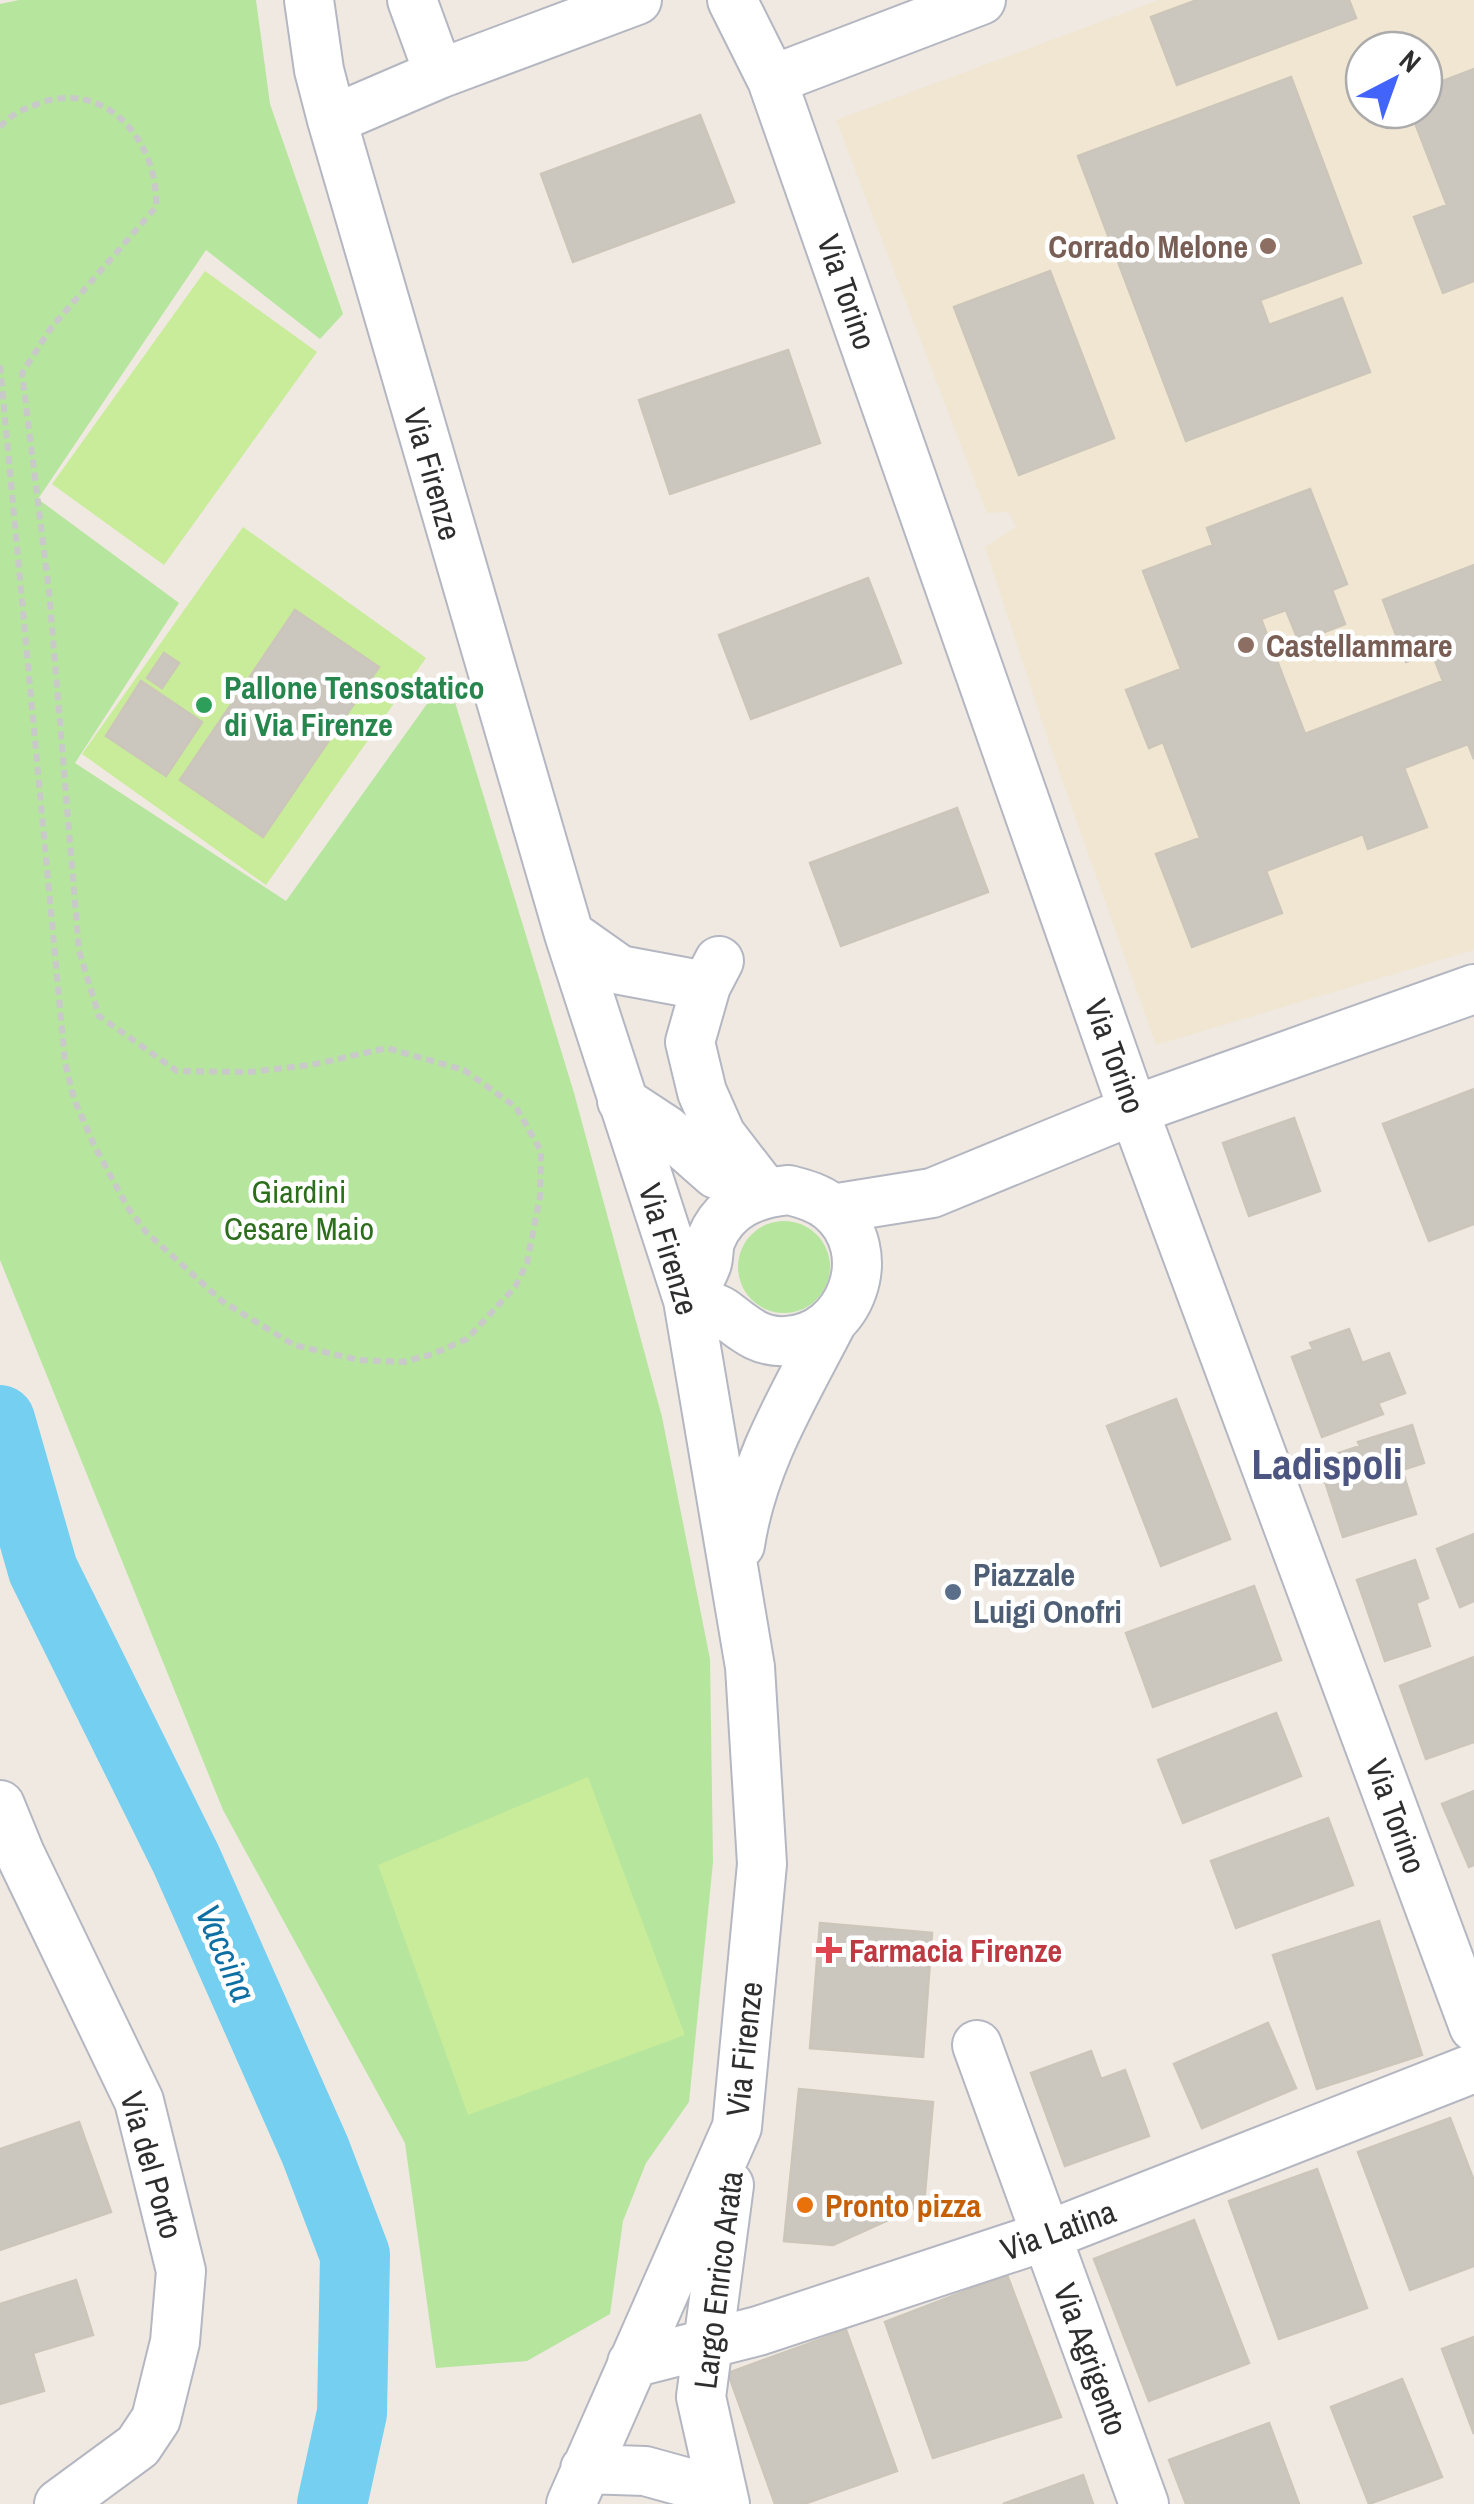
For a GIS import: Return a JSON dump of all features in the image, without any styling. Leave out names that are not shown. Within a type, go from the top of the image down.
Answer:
[{"type":"street","name":"Via Firenze","points":[[309,0],[319,70],[332,120],[569,934],[688,1300],[750,1668],[762,1864],[737,2127],[578,2486]]},
{"type":"street","points":[[412,0],[439,74]]},
{"type":"street","points":[[332,120],[439,74],[637,0]]},
{"type":"street","name":"Via Torino","points":[[732,0],[772,80],[1134,1110],[1474,2027]]},
{"type":"street","points":[[772,80],[981,0]]},
{"type":"street","points":[[569,934],[620,970],[713,974],[690,1042],[702,1092],[721,1134],[764,1192]]},
{"type":"street","points":[[832,1209],[932,1193],[1134,1110],[1474,988]]},
{"type":"street","points":[[622,1101],[666,1130],[716,1174],[764,1192]]},
{"type":"street","points":[[736,1573],[746,1505],[763,1459],[831,1324],[856,1286],[858,1263],[854,1243],[832,1209],[812,1196],[789,1190],[764,1192],[742,1202],[723,1219],[711,1240],[706,1265],[688,1300],[722,1311],[740,1328],[762,1338],[798,1339],[831,1324]]},
{"type":"street","points":[[858,1263],[932,1193]]},
{"type":"street","name":"Via del Porto","points":[[0,1805],[139,2101],[181,2271],[175,2342],[156,2419],[138,2446],[59,2504]]},
{"type":"street","name":"Via Agrigento","points":[[977,2045],[1144,2504]]},
{"type":"street","name":"Via Latina","points":[[632,2363],[707,2346],[1046,2236],[1474,2068]]},
{"type":"street","name":"Largo Enrico Arata","points":[[723,2498],[701,2397],[737,2127]]},
{"type":"street","name":"Largo Enrico Arata","points":[[578,2486],[645,2471],[723,2498]]},
{"type":"path","points":[[0,127],[22,110],[50,100],[92,100],[119,116],[135,132],[157,183],[156,207],[51,328],[22,373],[49,591],[78,951],[98,1016],[178,1071],[249,1072],[311,1065],[386,1048],[464,1070],[516,1107],[541,1150],[536,1227],[527,1263],[515,1287],[467,1339],[403,1362],[359,1360],[294,1344],[222,1301],[166,1253],[128,1208],[94,1144],[74,1099],[66,1062],[0,365]]},
{"type":"shaded area","points":[[1159,0],[1474,0],[1474,950],[1156,1045],[1049,743],[985,547],[1016,527],[1009,512],[987,513],[836,120]]},
{"type":"green space","name":"Giardini Cesare Maio","points":[[19,0],[256,0],[270,104],[343,314],[320,339],[206,250],[38,499],[179,603],[75,763],[286,901],[447,676],[574,1093],[662,1417],[710,1659],[713,1862],[689,2102],[646,2163],[623,2221],[610,2314],[527,2361],[436,2368],[405,2143],[223,1810],[0,1260],[0,4]]},
{"type":"green space","points":[[205,271],[317,352],[164,565],[52,484]]},
{"type":"green space","name":"Pallone Tensostatico di Via Firenze","points":[[243,527],[426,658],[266,885],[82,754]],"holes":[[[295,611],[263,836],[180,780]],[[141,682],[202,722],[166,776],[106,736]]]},
{"type":"green space","points":[[784,1221],[802,1224],[817,1234],[827,1249],[827,1285],[817,1300],[802,1310],[784,1313],[766,1310],[751,1300],[741,1285],[738,1267],[741,1249],[751,1234],[766,1224]]},
{"type":"green space","points":[[588,1777],[685,2035],[468,2115],[378,1865]]},
{"type":"building","points":[[1197,0],[1349,0],[1356,18],[1177,85],[1151,17]]},
{"type":"building","points":[[1474,69],[1474,281],[1443,293],[1414,217],[1447,205],[1418,130],[1444,130],[1444,80]]},
{"type":"building","points":[[1291,77],[1361,263],[1260,300],[1269,325],[1342,298],[1370,372],[1186,441],[1078,156]]},
{"type":"building","points":[[700,115],[734,202],[573,262],[541,174]]},
{"type":"building","points":[[1050,271],[1114,438],[1019,475],[954,307]]},
{"type":"building","points":[[788,350],[820,443],[670,494],[639,400]]},
{"type":"building","points":[[1310,489],[1347,584],[1332,590],[1345,624],[1299,642],[1286,610],[1261,619],[1305,734],[1443,681],[1432,653],[1406,662],[1383,600],[1474,565],[1474,759],[1468,744],[1404,768],[1427,827],[1368,849],[1363,834],[1266,871],[1282,913],[1192,947],[1156,854],[1200,838],[1163,742],[1149,748],[1126,690],[1181,669],[1143,571],[1213,545],[1207,528]]},
{"type":"building","points":[[868,578],[901,663],[751,719],[719,635]]},
{"type":"building","points":[[295,610],[379,667],[263,837],[180,780]]},
{"type":"building","points":[[164,653],[179,663],[162,688],[147,678]]},
{"type":"building","points":[[141,681],[202,722],[166,776],[106,736]]},
{"type":"building","points":[[957,808],[988,892],[841,946],[810,863]]},
{"type":"building","points":[[1474,1089],[1474,1224],[1429,1241],[1383,1124]]},
{"type":"building","points":[[1294,1118],[1320,1191],[1249,1216],[1223,1143]]},
{"type":"building","points":[[1349,1329],[1362,1363],[1389,1353],[1405,1393],[1378,1403],[1383,1414],[1322,1437],[1292,1357],[1313,1349],[1310,1343]]},
{"type":"building","points":[[1176,1399],[1230,1539],[1161,1566],[1107,1426]]},
{"type":"building","points":[[1412,1425],[1424,1463],[1402,1470],[1416,1514],[1343,1537],[1318,1460]]},
{"type":"building","points":[[1474,1534],[1474,1601],[1460,1607],[1437,1549]]},
{"type":"building","points":[[1415,1560],[1428,1598],[1416,1603],[1430,1646],[1385,1661],[1357,1580]]},
{"type":"building","points":[[1254,1586],[1281,1660],[1153,1707],[1126,1633]]},
{"type":"building","points":[[1474,1657],[1474,1742],[1426,1759],[1400,1686]]},
{"type":"building","points":[[1276,1713],[1301,1776],[1183,1823],[1158,1760]]},
{"type":"building","points":[[1474,1791],[1474,1865],[1469,1867],[1442,1804]]},
{"type":"building","points":[[1328,1818],[1353,1885],[1236,1928],[1211,1861]]},
{"type":"building","points":[[1379,1921],[1422,2055],[1317,2089],[1273,1955]]},
{"type":"building","points":[[820,1923],[932,1933],[923,2057],[810,2048]]},
{"type":"building","points":[[1268,2023],[1296,2088],[1202,2128],[1174,2064]]},
{"type":"building","points":[[1091,2051],[1101,2079],[1125,2070],[1149,2136],[1065,2166],[1031,2073]]},
{"type":"building","points":[[799,2089],[933,2102],[924,2204],[833,2245],[784,2241]]},
{"type":"building","points":[[1450,2118],[1474,2181],[1474,2266],[1410,2290],[1358,2152]]},
{"type":"building","points":[[79,2122],[111,2212],[0,2250],[0,2149]]},
{"type":"building","points":[[1317,2169],[1367,2308],[1279,2339],[1229,2201]]},
{"type":"building","points":[[1194,2220],[1249,2363],[1149,2401],[1094,2259]]},
{"type":"building","points":[[1007,2275],[1061,2417],[933,2458],[885,2322]]},
{"type":"building","points":[[76,2280],[93,2335],[33,2353],[44,2391],[0,2404],[0,2304]]},
{"type":"building","points":[[846,2330],[897,2471],[804,2504],[775,2504],[728,2373]]},
{"type":"building","points":[[1474,2337],[1474,2434],[1442,2349]]},
{"type":"building","points":[[1402,2379],[1442,2477],[1369,2504],[1331,2407]]},
{"type":"building","points":[[1269,2423],[1299,2504],[1186,2504],[1169,2460]]},
{"type":"building","points":[[1083,2475],[1093,2504],[1003,2504]]},
{"type":"waterway","name":"Vaccina","points":[[0,1420],[43,1570],[186,1859],[315,2150],[355,2255],[352,2413],[332,2504]]},
{"type":"place","name":"Corrado Melone","points":[[1268,246]]},
{"type":"place","name":"Castellammare","points":[[1246,645]]},
{"type":"place","name":"Pallone Tensostatico di Via Firenze","points":[[204,705]]},
{"type":"place","name":"Piazzale Luigi Onofri","points":[[953,1592]]},
{"type":"place","name":"Farmacia Firenze","points":[[829,1950]]},
{"type":"place","name":"Pronto pizza","points":[[805,2205]]},
{"type":"district","name":"Ladispoli","points":[[1327,1464]]}]
